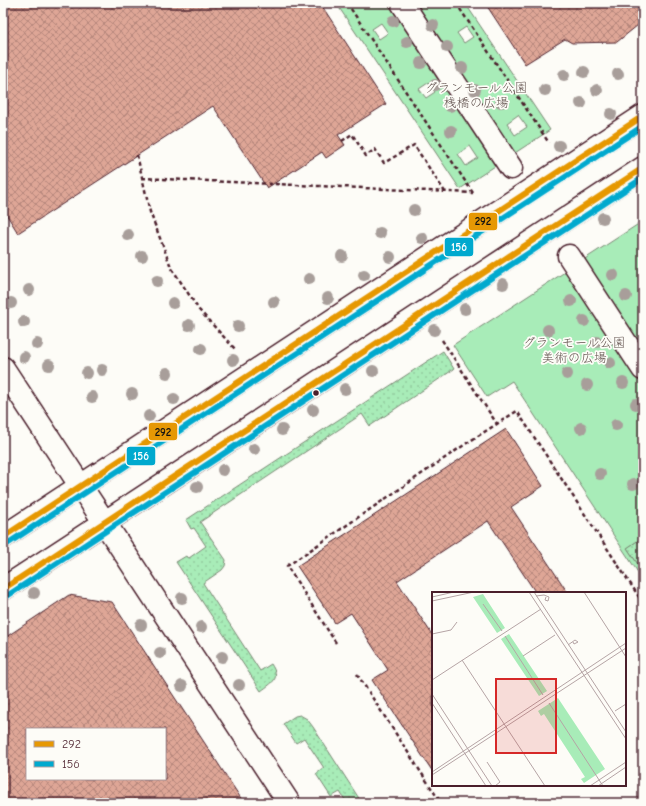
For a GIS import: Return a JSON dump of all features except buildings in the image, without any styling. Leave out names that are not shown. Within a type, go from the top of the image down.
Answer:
[{"type":"street","points":[[402,3],[511,168]]},
{"type":"street","points":[[3,537],[643,116]]},
{"type":"street","points":[[3,589],[643,168]]},
{"type":"street","points":[[569,256],[643,369]]},
{"type":"street","points":[[3,368],[289,803]]},
{"type":"path","points":[[142,178],[473,193],[347,3]]},
{"type":"path","points":[[456,3],[550,143]]},
{"type":"path","points":[[342,141],[352,134],[366,156],[375,149],[384,163],[414,145],[446,192]]},
{"type":"path","points":[[137,155],[150,212],[171,268],[199,310],[235,349]]},
{"type":"path","points":[[442,340],[496,424]]},
{"type":"path","points":[[336,643],[287,566],[517,411],[643,603]]},
{"type":"path","points":[[357,674],[441,803]]},
{"type":"green space","name":"グランモール公園 桟橋の広場","points":[[336,3],[465,3],[550,130],[460,189]],"holes":[[[381,23],[388,33],[379,39],[372,29]],[[466,27],[473,37],[464,43],[457,33]],[[428,83],[435,92],[426,98],[419,89]],[[518,115],[527,127],[515,135],[507,123]],[[470,146],[478,158],[466,166],[458,154]]]},
{"type":"green space","name":"グランモール公園 美術の広場","points":[[643,221],[643,537],[627,548],[643,572],[643,580],[512,381],[487,397],[453,345]]},
{"type":"green space","points":[[443,351],[454,369],[370,426],[362,414],[200,522],[226,560],[225,566],[222,570],[203,583],[260,671],[271,664],[274,669],[274,680],[261,691],[176,562],[186,556],[189,558],[206,546],[194,528],[191,529],[186,520]]},
{"type":"green space","points":[[643,537],[643,572],[627,548]]},
{"type":"green space","points":[[300,715],[307,719],[313,727],[362,803],[347,803],[340,792],[331,797],[316,774],[324,768],[304,738],[296,743],[283,724],[295,716]]},
{"type":"transit line","name":"292","points":[[3,537],[643,116]]},
{"type":"transit line","name":"156","points":[[7,544],[643,126]]},
{"type":"transit line","name":"292","points":[[3,589],[643,168]]},
{"type":"transit line","name":"156","points":[[7,596],[643,178]]}]
